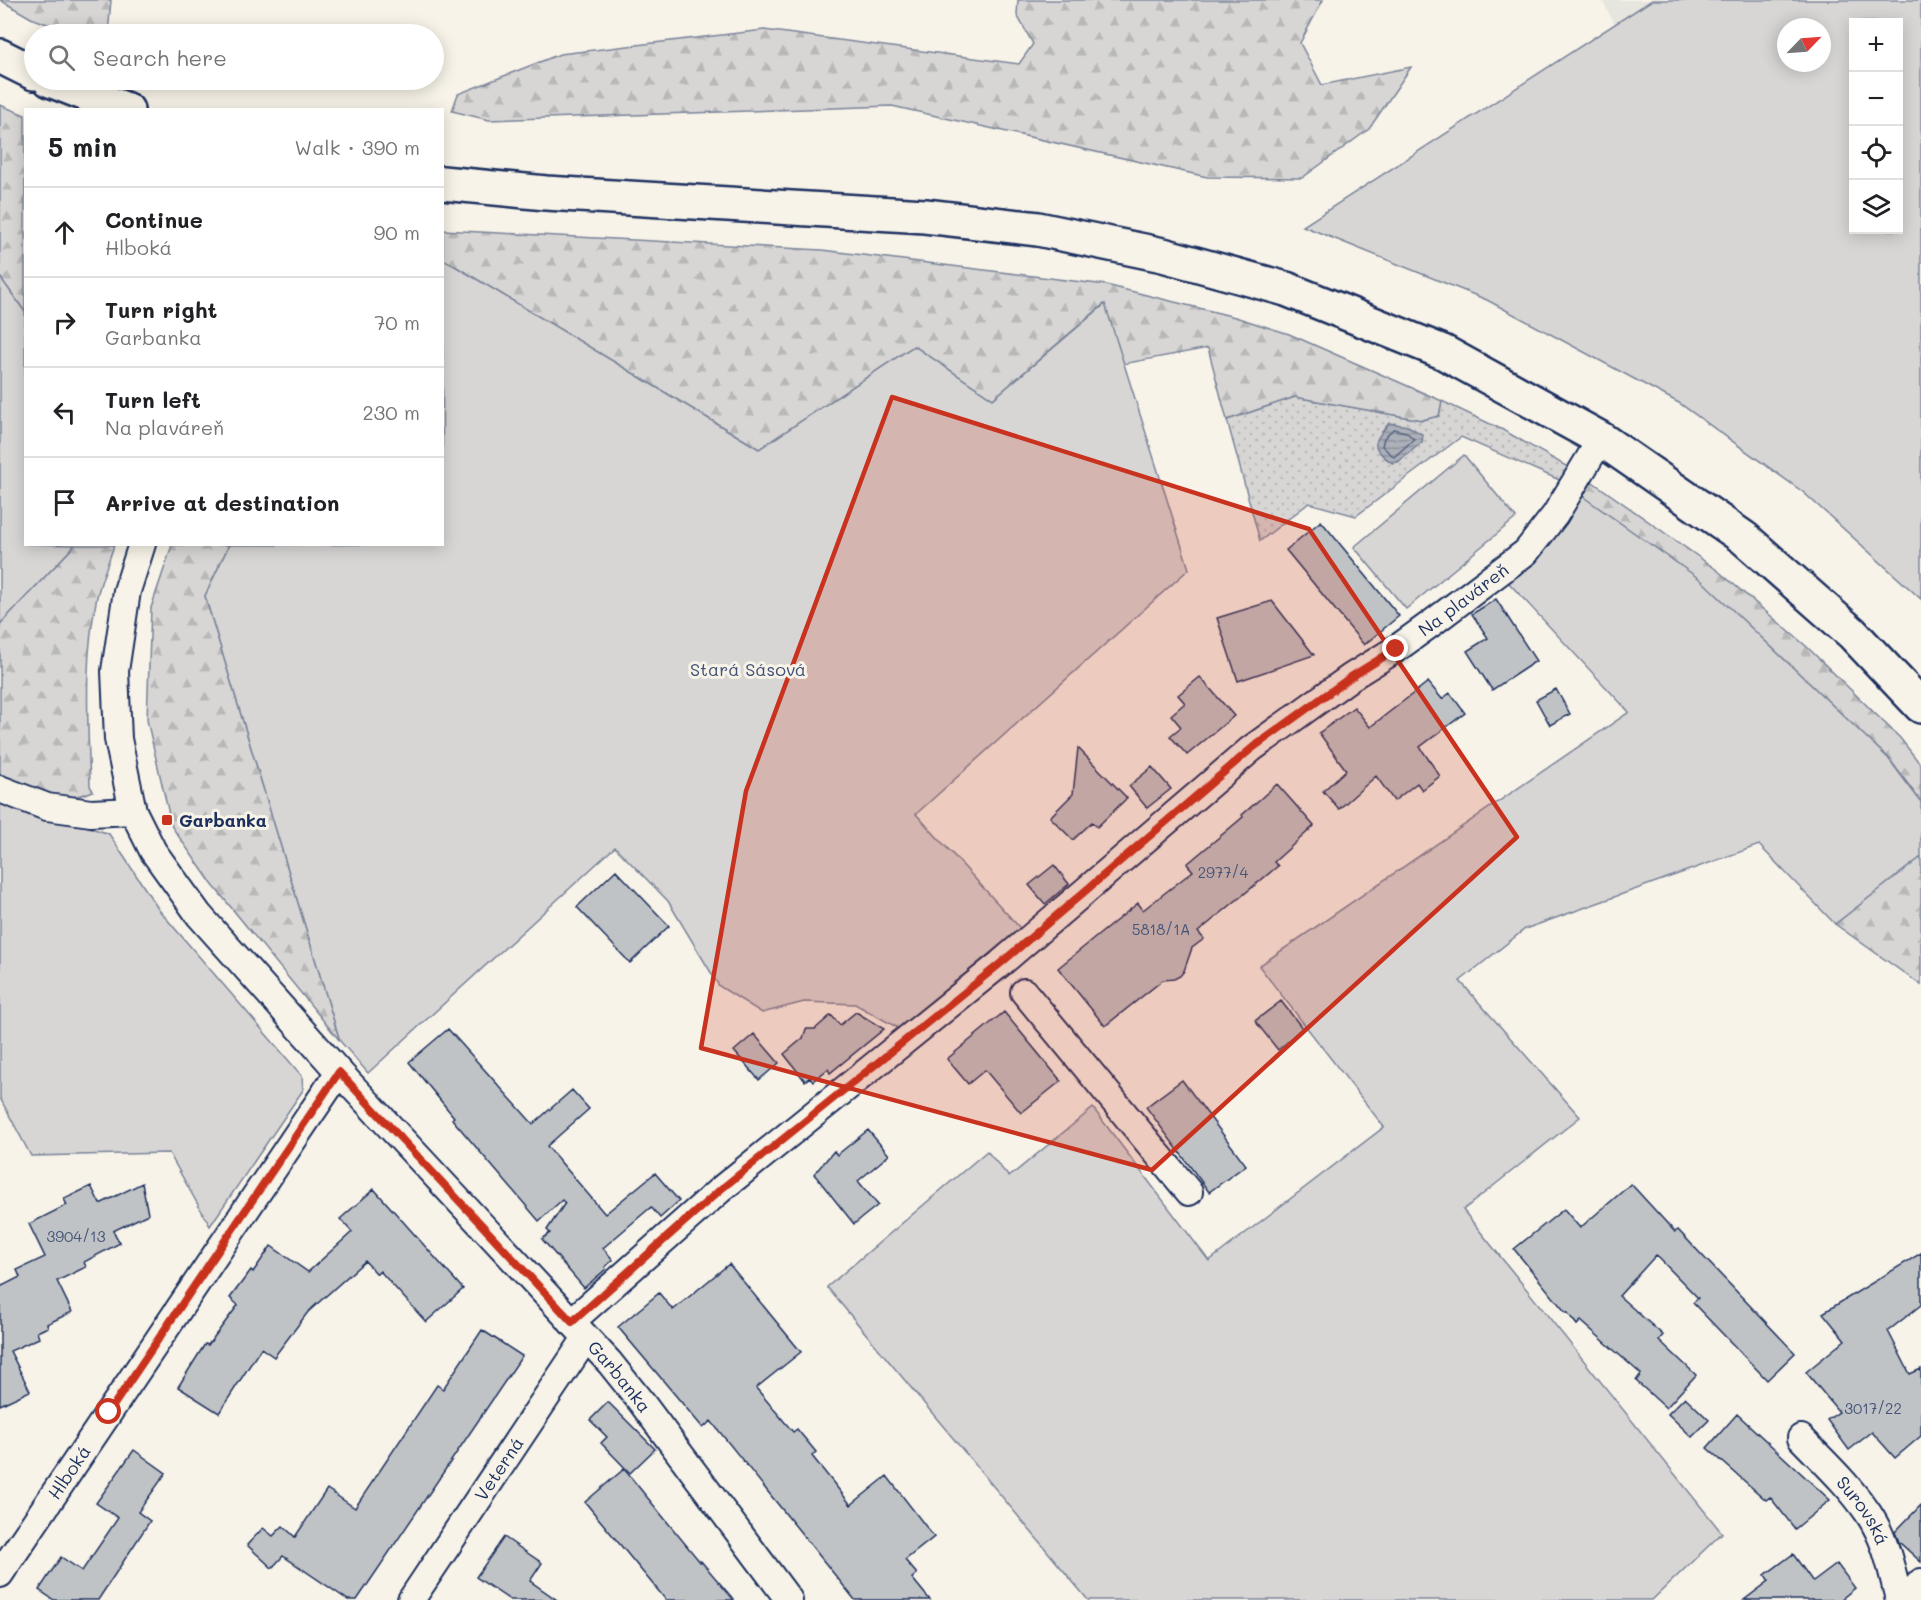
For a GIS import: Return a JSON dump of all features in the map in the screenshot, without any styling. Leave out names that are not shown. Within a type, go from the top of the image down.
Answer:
[{"type":"street","points":[[0,56],[24,68]]},
{"type":"street","points":[[76,90],[122,108]]},
{"type":"street","points":[[444,183],[546,193],[925,216],[1038,229],[1163,255],[1286,289],[1443,352],[1601,439],[1744,538],[1852,633],[1921,706]]},
{"type":"street","name":"Na plaváreň","points":[[579,1330],[720,1190],[1001,963],[1251,749],[1351,677],[1423,629],[1526,552],[1555,515],[1601,439]]},
{"type":"street","name":"Garbanka","points":[[141,546],[127,591],[115,671],[118,739],[132,811],[153,851],[199,915],[339,1072],[610,1363],[789,1600]]},
{"type":"street","points":[[0,789],[47,807],[91,813],[132,811]]},
{"type":"street","points":[[1024,992],[1189,1192]]},
{"type":"street","name":"Hlboká","points":[[0,1574],[339,1072]]},
{"type":"street","name":"Veterná","points":[[411,1600],[579,1330]]},
{"type":"street","name":"Surovská","points":[[1800,1438],[1844,1483],[1870,1515],[1888,1555],[1899,1600]]},
{"type":"street","points":[[1905,1600],[1921,1582]]},
{"type":"highlighted area","points":[[892,397],[1309,529],[1517,837],[1152,1170],[701,1048],[746,791]]},
{"type":"shaded area","points":[[1602,0],[1652,0],[1615,25]]},
{"type":"green space","points":[[0,0],[111,0],[109,24],[47,24],[31,18]]},
{"type":"green space","points":[[1018,0],[1323,0],[1300,43],[1322,85],[1411,67],[1369,129],[1302,178],[1207,177],[892,106],[489,120],[452,111],[458,94],[560,54],[764,30],[1019,64],[1033,44],[1017,15]]},
{"type":"green space","points":[[1652,0],[1921,0],[1921,599],[1803,492],[1679,403],[1487,300],[1303,226]]},
{"type":"green space","points":[[0,105],[24,115],[24,311],[0,277]]},
{"type":"green space","points":[[444,230],[822,250],[1106,285],[1235,317],[1289,334],[1442,401],[1439,416],[1422,420],[1295,397],[1227,420],[1208,348],[1123,364],[1104,304],[993,399],[914,346],[759,449],[444,260]]},
{"type":"green space","name":"Stará Sásová","points":[[444,260],[759,449],[914,346],[993,399],[1105,304],[1189,569],[916,814],[1020,928],[900,1029],[855,1004],[804,1002],[762,1013],[719,986],[668,901],[615,847],[368,1073],[340,1041],[205,596],[229,546],[444,546]]},
{"type":"green space","points":[[0,277],[24,311],[24,546],[74,546],[0,624]]},
{"type":"green space","points":[[1295,397],[1422,420],[1439,416],[1442,401],[1503,430],[1573,470],[1564,482],[1461,437],[1356,516],[1309,503],[1260,541],[1227,420]]},
{"type":"green space","points":[[1464,455],[1516,518],[1406,609],[1354,547]]},
{"type":"green space","points":[[1590,480],[1717,570],[1806,646],[1900,738],[1921,765],[1921,802],[1888,757],[1582,496]]},
{"type":"green space","points":[[1582,496],[1701,580],[1888,758],[1921,802],[1921,857],[1835,924],[1759,845],[1525,929],[1460,981],[1580,1117],[1463,1210],[1722,1533],[1652,1600],[1088,1600],[827,1287],[987,1151],[1009,1177],[1093,1108],[1209,1261],[1384,1127],[1259,966],[1629,712],[1507,581],[1546,543]]},
{"type":"green space","points":[[114,546],[97,597],[88,667],[90,786],[93,791],[69,797],[46,794],[0,776],[0,624],[73,547]]},
{"type":"green space","points":[[172,546],[229,546],[205,596],[340,1041],[212,884],[172,827],[147,720],[151,608]]},
{"type":"green space","points":[[0,802],[109,834],[159,910],[302,1076],[303,1090],[210,1226],[169,1153],[31,1156],[0,1098]]},
{"type":"green space","points":[[1921,857],[1921,985],[1835,924]]},
{"type":"water","points":[[1389,423],[1408,426],[1423,435],[1422,442],[1398,462],[1392,463],[1380,453],[1376,445],[1379,436]]},
{"type":"building","points":[[1321,521],[1399,616],[1364,645],[1286,550]]},
{"type":"building","points":[[1496,599],[1536,661],[1492,690],[1467,651],[1488,638],[1472,614]]},
{"type":"building","points":[[1272,601],[1314,655],[1238,681],[1217,618]]},
{"type":"building","points":[[1200,677],[1234,716],[1187,755],[1170,736],[1181,727],[1171,715],[1185,703],[1178,695]]},
{"type":"building","points":[[1428,682],[1442,699],[1450,693],[1465,713],[1420,747],[1440,776],[1422,790],[1417,783],[1394,801],[1376,776],[1339,809],[1323,791],[1346,770],[1319,733],[1354,707],[1370,727]]},
{"type":"building","points":[[1556,689],[1570,714],[1550,725],[1536,700]]},
{"type":"building","points":[[1078,748],[1127,798],[1097,827],[1092,822],[1073,840],[1050,817],[1073,794]]},
{"type":"building","points":[[1152,767],[1171,789],[1147,808],[1129,786]]},
{"type":"building","points":[[1277,784],[1314,826],[1274,862],[1278,866],[1198,932],[1204,939],[1192,948],[1180,976],[1163,980],[1105,1026],[1058,968],[1138,903],[1143,910],[1193,871],[1187,864],[1243,817],[1242,815]]},
{"type":"building","points":[[1054,865],[1069,884],[1045,904],[1029,885]]},
{"type":"building","points":[[616,870],[669,926],[630,963],[577,907]]},
{"type":"building","points":[[1281,1001],[1303,1029],[1278,1050],[1255,1021]]},
{"type":"building","points":[[856,1012],[884,1029],[830,1073],[828,1069],[813,1081],[810,1077],[805,1081],[784,1054],[803,1038],[806,1029],[815,1029],[831,1015],[840,1025]]},
{"type":"building","points":[[1004,1012],[1061,1081],[1021,1113],[985,1070],[968,1084],[947,1059]]},
{"type":"building","points":[[448,1029],[533,1124],[572,1090],[589,1109],[547,1146],[605,1214],[655,1173],[679,1201],[660,1218],[651,1207],[603,1248],[613,1260],[584,1288],[542,1239],[550,1233],[547,1230],[565,1203],[562,1200],[539,1221],[452,1119],[454,1117],[409,1062]]},
{"type":"building","points":[[754,1034],[779,1063],[759,1080],[734,1051]]},
{"type":"building","points":[[1182,1080],[1246,1165],[1209,1192],[1146,1107]]},
{"type":"building","points":[[868,1130],[889,1155],[858,1181],[878,1205],[854,1224],[814,1174],[834,1151],[837,1155]]},
{"type":"building","points":[[142,1183],[148,1214],[113,1231],[120,1243],[84,1262],[86,1267],[57,1281],[72,1312],[47,1324],[48,1327],[37,1332],[39,1338],[10,1351],[30,1391],[0,1405],[0,1287],[20,1277],[17,1270],[45,1257],[29,1224],[67,1205],[64,1199],[91,1186],[100,1204]]},
{"type":"building","points":[[1631,1184],[1675,1232],[1678,1230],[1795,1353],[1767,1380],[1693,1303],[1698,1298],[1656,1255],[1619,1296],[1663,1335],[1659,1340],[1696,1375],[1666,1408],[1636,1381],[1641,1374],[1581,1321],[1577,1325],[1514,1249],[1564,1209],[1580,1228]]},
{"type":"building","points":[[374,1189],[463,1289],[426,1322],[380,1271],[377,1274],[365,1261],[308,1312],[274,1357],[261,1348],[219,1413],[178,1387],[205,1344],[208,1345],[238,1305],[230,1298],[251,1270],[253,1272],[271,1246],[308,1272],[352,1232],[340,1219]]},
{"type":"building","points":[[1921,1253],[1921,1305],[1888,1331],[1910,1374],[1921,1369],[1921,1436],[1895,1458],[1872,1432],[1849,1450],[1827,1420],[1839,1412],[1806,1372],[1845,1340],[1823,1313]]},
{"type":"building","points":[[729,1264],[801,1352],[756,1388],[793,1432],[797,1429],[816,1452],[812,1456],[851,1505],[887,1476],[934,1537],[905,1560],[917,1574],[912,1578],[930,1600],[855,1600],[711,1421],[703,1428],[618,1327],[659,1293],[673,1310]]},
{"type":"building","points":[[482,1330],[522,1356],[357,1600],[348,1600],[283,1556],[272,1568],[247,1545],[263,1528],[273,1536],[283,1526],[295,1537],[327,1489],[355,1508],[437,1385],[443,1389]]},
{"type":"building","points":[[1685,1397],[1709,1420],[1692,1437],[1668,1414]]},
{"type":"building","points":[[608,1402],[655,1449],[630,1473],[601,1443],[607,1437],[590,1420]]},
{"type":"building","points":[[1737,1414],[1830,1500],[1795,1529],[1770,1497],[1766,1500],[1707,1448]]},
{"type":"building","points":[[134,1450],[166,1473],[138,1512],[150,1521],[98,1600],[54,1600],[39,1590],[61,1557],[82,1571],[118,1518],[96,1503]]},
{"type":"building","points":[[624,1469],[734,1600],[666,1600],[585,1502]]},
{"type":"building","points":[[1921,1505],[1921,1562],[1899,1542],[1895,1532]]},
{"type":"building","points":[[504,1537],[542,1563],[530,1581],[557,1600],[510,1600],[476,1577]]},
{"type":"building","points":[[1793,1554],[1813,1582],[1837,1564],[1855,1588],[1840,1600],[1744,1600],[1769,1581],[1765,1575]]},
{"type":"place","name":"Garbanka","points":[[167,820]]},
{"type":"route","points":[[109,1412],[339,1072],[572,1322],[720,1190],[1001,963],[1251,749],[1351,677],[1396,649]]}]
